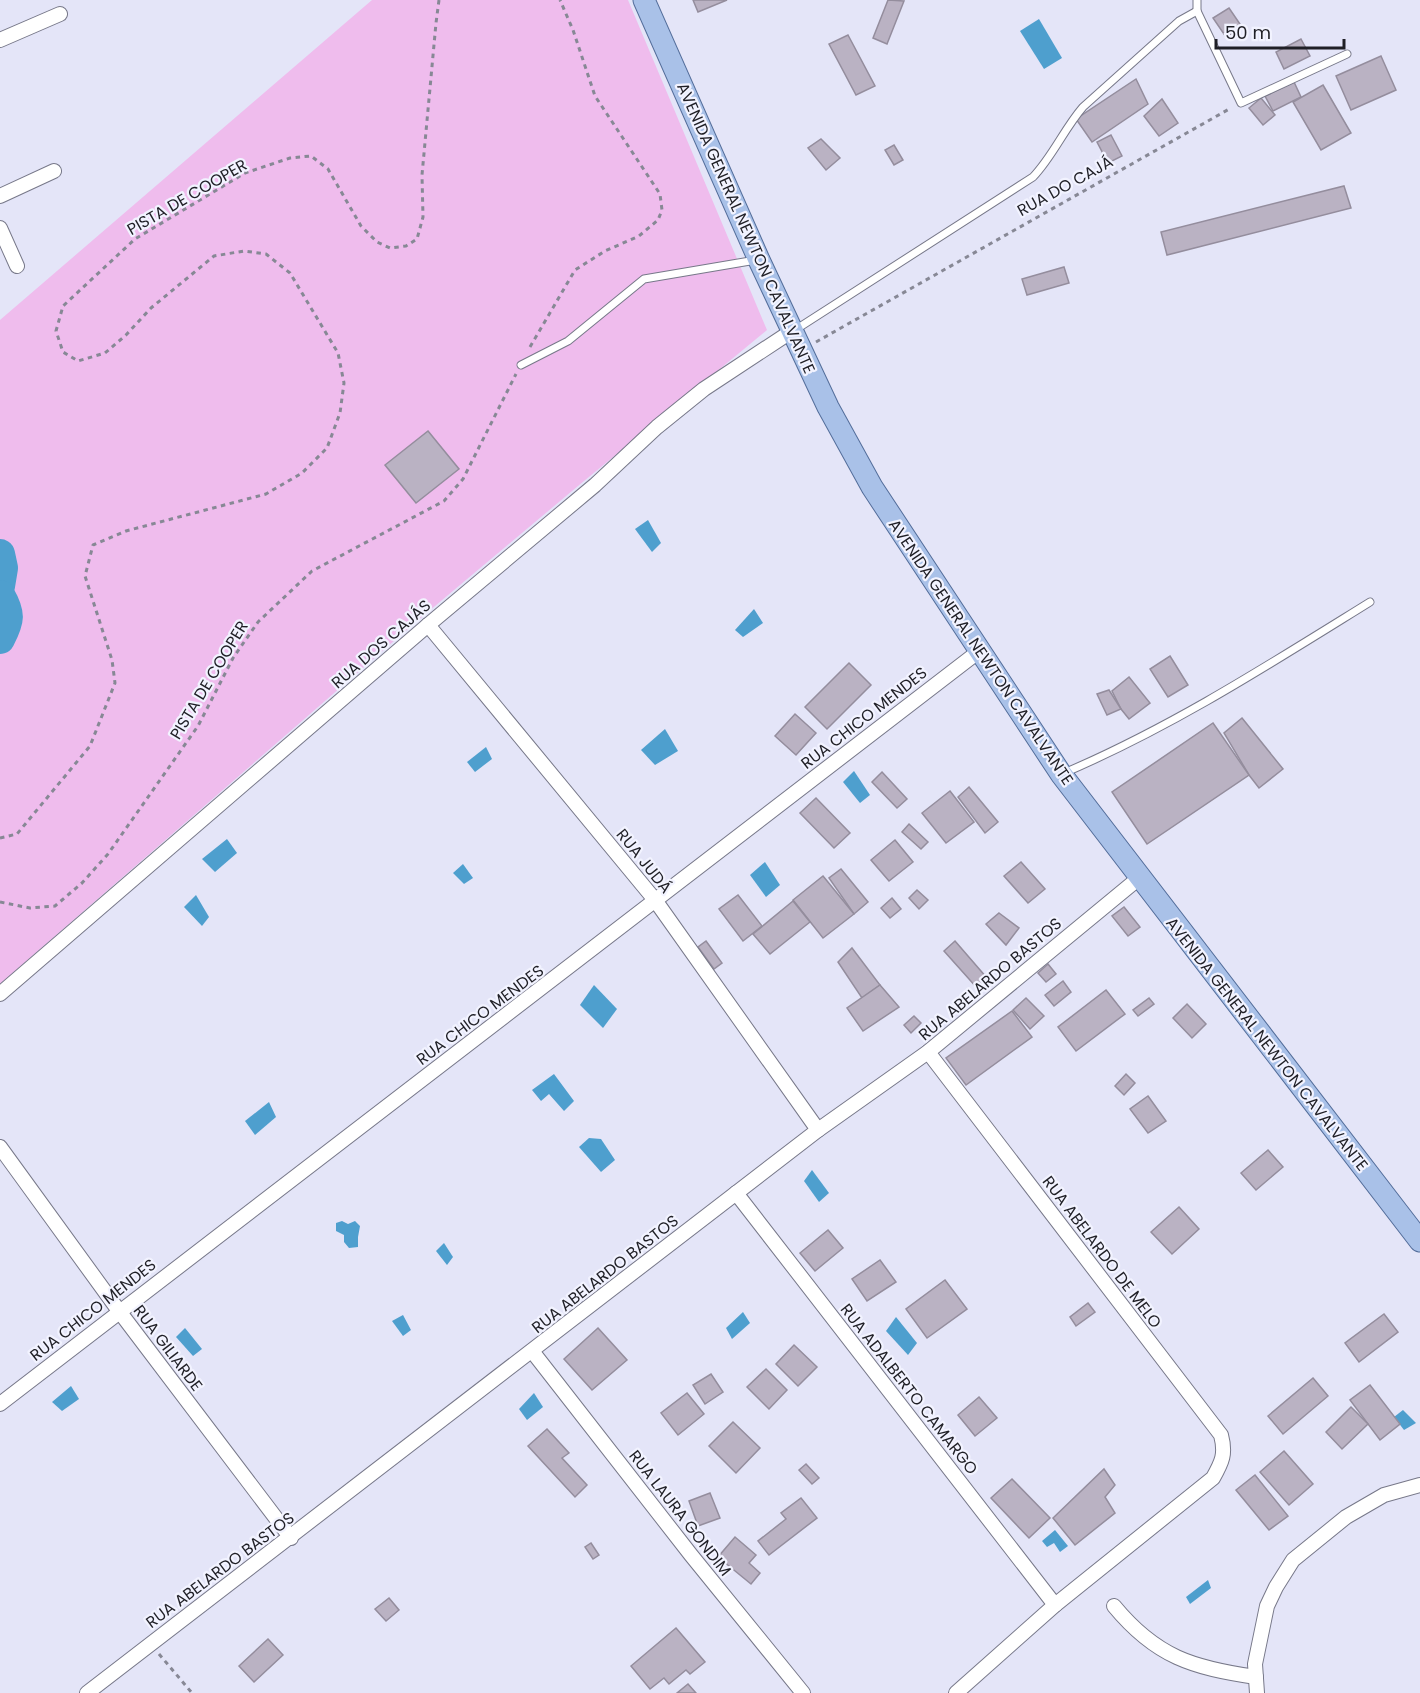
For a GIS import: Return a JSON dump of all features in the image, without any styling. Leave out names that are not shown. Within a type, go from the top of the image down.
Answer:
[{"type":"main road","name":"AVENIDA GENERAL NEWTON CAVALVANTE","points":[[644,0],[759,260],[846,443],[872,487],[1061,774],[1420,1241]]},
{"type":"street","points":[[0,40],[60,14]]},
{"type":"street","points":[[0,196],[54,171]]},
{"type":"street","points":[[0,228],[17,266]]},
{"type":"street","name":"RUA DOS CAJÁS","points":[[0,994],[428,625],[595,485],[657,427],[737,366],[797,341]]},
{"type":"street","name":"RUA JUDÁ","points":[[428,625],[655,900],[818,1130]]},
{"type":"street","name":"RUA CHICO MENDES","points":[[0,1404],[978,651]]},
{"type":"street","name":"RUA ABELARDO BASTOS","points":[[87,1693],[818,1130],[928,1052],[1139,878]]},
{"type":"street","name":"RUA ABELARDO DE MELO","points":[[928,1052],[1221,1435],[1225,1449],[1221,1465],[1213,1478],[1055,1605]]},
{"type":"street","name":"RUA GILIARDE","points":[[0,1147],[119,1311],[291,1538]]},
{"type":"street","name":"RUA ADALBERTO CAMARGO","points":[[736,1193],[1055,1605]]},
{"type":"street","name":"RUA LAURA GONDIM","points":[[532,1351],[698,1564],[803,1693]]},
{"type":"street","points":[[1257,1693],[1255,1664],[1267,1606],[1293,1560],[1346,1517],[1384,1496],[1420,1485]]},
{"type":"street","points":[[956,1693],[972,1688],[1055,1605]]},
{"type":"street","points":[[1114,1606],[1130,1625],[1151,1643],[1179,1658],[1215,1671],[1256,1677]]},
{"type":"lane","points":[[1197,0],[1197,11],[1241,103],[1347,54]]},
{"type":"lane","points":[[797,341],[1033,177],[1047,162],[1072,119],[1083,107],[1162,34],[1197,11]]},
{"type":"lane","points":[[521,365],[568,341],[644,279],[759,260]]},
{"type":"lane","points":[[1061,774],[1100,758],[1175,720],[1235,686],[1370,602]]},
{"type":"path","name":"PISTA DE COOPER","points":[[0,838],[17,834],[90,746],[115,683],[112,660],[85,576],[93,546],[126,531],[266,494],[302,473],[327,448],[340,413],[344,383],[338,353],[290,273],[266,254],[244,251],[214,256],[151,308],[126,335],[105,353],[78,362],[63,352],[56,331],[63,306],[135,239],[245,173],[290,158],[311,156],[328,169],[361,226],[377,242],[390,248],[406,246],[417,239],[423,217],[422,175],[439,0]]},
{"type":"path","name":"PISTA DE COOPER","points":[[0,902],[30,908],[55,906],[82,883],[108,854],[198,726],[233,658],[258,622],[312,571],[444,501],[463,479],[534,339],[575,270],[605,251],[639,236],[658,220],[662,210],[660,194],[596,96],[560,0]]},
{"type":"path","name":"RUA DO CAJÁ","points":[[797,341],[1241,103]]},
{"type":"path","points":[[150,1644],[192,1693]]},
{"type":"shaded area","points":[[372,0],[628,0],[767,330],[410,627],[0,984],[0,320]]},
{"type":"water","points":[[1039,19],[1062,58],[1044,69],[1020,31]]},
{"type":"water","points":[[648,520],[661,543],[652,552],[635,529]]},
{"type":"water","points":[[754,609],[763,623],[743,637],[735,630]]},
{"type":"water","points":[[665,729],[678,751],[655,765],[641,750]]},
{"type":"water","points":[[486,747],[492,759],[475,772],[467,762]]},
{"type":"water","points":[[854,771],[870,795],[860,803],[843,782]]},
{"type":"water","points":[[227,839],[237,853],[215,872],[202,859]]},
{"type":"water","points":[[765,862],[780,885],[766,897],[750,875]]},
{"type":"water","points":[[463,864],[473,878],[464,884],[453,873]]},
{"type":"water","points":[[196,895],[209,917],[202,926],[184,907]]},
{"type":"water","points":[[594,985],[617,1009],[603,1028],[580,1005]]},
{"type":"water","points":[[554,1074],[574,1101],[564,1111],[549,1094],[541,1101],[532,1090]]},
{"type":"water","points":[[269,1102],[276,1117],[255,1135],[245,1121]]},
{"type":"water","points":[[589,1138],[601,1139],[615,1160],[601,1172],[579,1147]]},
{"type":"water","points":[[812,1170],[829,1193],[819,1202],[804,1181]]},
{"type":"water","points":[[342,1221],[348,1224],[355,1221],[360,1226],[358,1247],[349,1248],[344,1242],[344,1235],[336,1231],[336,1223]]},
{"type":"water","points":[[444,1243],[453,1257],[447,1265],[436,1251]]},
{"type":"water","points":[[743,1312],[750,1323],[732,1339],[726,1328]]},
{"type":"water","points":[[403,1315],[411,1330],[403,1336],[392,1321]]},
{"type":"water","points":[[896,1317],[917,1343],[908,1355],[886,1331]]},
{"type":"water","points":[[185,1328],[202,1349],[193,1356],[176,1337]]},
{"type":"water","points":[[71,1386],[79,1399],[62,1411],[52,1402]]},
{"type":"water","points":[[534,1393],[543,1407],[527,1420],[519,1409]]},
{"type":"water","points":[[1403,1410],[1416,1423],[1404,1430],[1394,1417]]},
{"type":"water","points":[[1055,1530],[1068,1546],[1060,1552],[1054,1543],[1047,1547],[1042,1541]]},
{"type":"water","points":[[1208,1580],[1211,1588],[1190,1604],[1186,1597]]},
{"type":"building","points":[[693,0],[727,0],[698,12]]},
{"type":"building","points":[[888,0],[904,1],[887,44],[873,38]]},
{"type":"building","points":[[1229,8],[1242,27],[1226,37],[1213,18]]},
{"type":"building","points":[[848,35],[875,86],[856,95],[829,44]]},
{"type":"building","points":[[1301,39],[1310,56],[1284,69],[1276,52]]},
{"type":"building","points":[[1381,56],[1396,90],[1351,110],[1336,76]]},
{"type":"building","points":[[1136,79],[1148,104],[1092,142],[1076,119]]},
{"type":"building","points":[[1294,82],[1301,97],[1273,111],[1265,96]]},
{"type":"building","points":[[1323,85],[1351,133],[1321,150],[1293,102]]},
{"type":"building","points":[[1261,98],[1275,115],[1263,125],[1249,108]]},
{"type":"building","points":[[1162,99],[1178,123],[1159,136],[1144,116]]},
{"type":"building","points":[[1111,135],[1122,156],[1108,163],[1097,142]]},
{"type":"building","points":[[821,139],[840,158],[826,170],[808,148]]},
{"type":"building","points":[[894,145],[903,160],[894,165],[885,150]]},
{"type":"building","points":[[1344,186],[1351,208],[1167,255],[1161,232]]},
{"type":"building","points":[[1064,267],[1069,283],[1027,295],[1022,279]]},
{"type":"building","points":[[428,431],[459,469],[416,503],[385,465]]},
{"type":"building","points":[[1170,656],[1188,685],[1168,697],[1150,669]]},
{"type":"building","points":[[849,663],[871,685],[827,729],[805,707]]},
{"type":"building","points":[[1129,677],[1150,703],[1129,719],[1112,691]]},
{"type":"building","points":[[1109,690],[1121,709],[1107,715],[1097,694]]},
{"type":"building","points":[[795,714],[816,733],[796,755],[775,736]]},
{"type":"building","points":[[1242,718],[1283,769],[1259,788],[1224,733]]},
{"type":"building","points":[[1213,723],[1249,775],[1147,844],[1112,792]]},
{"type":"building","points":[[882,772],[907,799],[897,808],[872,782]]},
{"type":"building","points":[[969,787],[998,822],[985,833],[958,797]]},
{"type":"building","points":[[950,791],[974,822],[946,843],[922,813]]},
{"type":"building","points":[[816,798],[850,833],[834,848],[800,813]]},
{"type":"building","points":[[909,824],[928,842],[921,849],[902,832]]},
{"type":"building","points":[[895,840],[913,862],[889,881],[871,860]]},
{"type":"building","points":[[1021,862],[1045,889],[1028,903],[1004,876]]},
{"type":"building","points":[[841,869],[868,902],[854,914],[829,878]]},
{"type":"building","points":[[823,876],[854,914],[823,938],[793,900]]},
{"type":"building","points":[[917,890],[928,900],[919,909],[909,898]]},
{"type":"building","points":[[738,895],[762,926],[743,941],[719,909]]},
{"type":"building","points":[[892,898],[901,909],[890,918],[881,908]]},
{"type":"building","points":[[793,901],[810,922],[770,954],[753,934]]},
{"type":"building","points":[[1124,907],[1140,927],[1128,936],[1112,916]]},
{"type":"building","points":[[999,913],[1019,928],[1006,945],[986,924]]},
{"type":"building","points":[[706,941],[722,963],[714,969],[698,947]]},
{"type":"building","points":[[955,941],[987,978],[977,988],[944,951]]},
{"type":"building","points":[[852,948],[880,985],[862,998],[838,962]]},
{"type":"building","points":[[1048,964],[1056,974],[1046,982],[1038,973]]},
{"type":"building","points":[[1063,981],[1071,992],[1054,1006],[1045,995]]},
{"type":"building","points":[[880,985],[899,1007],[863,1031],[847,1008]]},
{"type":"building","points":[[1106,990],[1125,1014],[1076,1051],[1058,1027]]},
{"type":"building","points":[[1026,998],[1044,1016],[1030,1029],[1013,1010]]},
{"type":"building","points":[[1149,998],[1154,1004],[1138,1016],[1133,1010]]},
{"type":"building","points":[[1187,1004],[1206,1024],[1192,1038],[1173,1018]]},
{"type":"building","points":[[1012,1011],[1032,1037],[966,1085],[946,1058]]},
{"type":"building","points":[[914,1016],[921,1023],[911,1033],[904,1025]]},
{"type":"building","points":[[1126,1074],[1135,1083],[1124,1095],[1115,1086]]},
{"type":"building","points":[[1148,1096],[1166,1121],[1148,1133],[1130,1109]]},
{"type":"building","points":[[1268,1150],[1283,1167],[1256,1190],[1241,1173]]},
{"type":"building","points":[[1179,1207],[1199,1229],[1172,1254],[1151,1232]]},
{"type":"building","points":[[828,1230],[843,1248],[815,1271],[800,1253]]},
{"type":"building","points":[[880,1260],[896,1282],[867,1301],[852,1279]]},
{"type":"building","points":[[945,1280],[967,1309],[927,1338],[906,1309]]},
{"type":"building","points":[[1088,1303],[1095,1312],[1076,1326],[1070,1317]]},
{"type":"building","points":[[1384,1314],[1398,1332],[1359,1362],[1345,1343]]},
{"type":"building","points":[[598,1328],[627,1360],[592,1390],[564,1359]]},
{"type":"building","points":[[794,1345],[817,1367],[798,1386],[776,1364]]},
{"type":"building","points":[[766,1369],[787,1390],[769,1409],[747,1387]]},
{"type":"building","points":[[711,1374],[723,1392],[705,1404],[693,1385]]},
{"type":"building","points":[[1313,1378],[1328,1396],[1283,1434],[1268,1416]]},
{"type":"building","points":[[1370,1385],[1400,1424],[1380,1440],[1350,1400]]},
{"type":"building","points":[[687,1393],[704,1414],[678,1435],[661,1413]]},
{"type":"building","points":[[979,1397],[997,1418],[975,1436],[958,1415]]},
{"type":"building","points":[[1351,1407],[1368,1424],[1342,1449],[1326,1432]]},
{"type":"building","points":[[733,1422],[760,1448],[736,1473],[709,1446]]},
{"type":"building","points":[[547,1429],[569,1453],[562,1458],[587,1485],[575,1497],[528,1446]]},
{"type":"building","points":[[1284,1451],[1313,1484],[1289,1505],[1260,1472]]},
{"type":"building","points":[[806,1464],[819,1478],[812,1484],[799,1470]]},
{"type":"building","points":[[1104,1469],[1115,1485],[1105,1497],[1115,1513],[1075,1545],[1053,1518]]},
{"type":"building","points":[[1255,1475],[1288,1516],[1269,1530],[1236,1490]]},
{"type":"building","points":[[1012,1479],[1050,1518],[1029,1538],[991,1498]]},
{"type":"building","points":[[710,1493],[720,1518],[698,1526],[689,1501]]},
{"type":"building","points":[[801,1498],[817,1518],[769,1555],[758,1541],[786,1519],[781,1513]]},
{"type":"building","points":[[735,1537],[756,1555],[749,1563],[760,1573],[751,1584],[718,1557]]},
{"type":"building","points":[[591,1543],[599,1555],[593,1559],[585,1547]]},
{"type":"building","points":[[389,1598],[399,1610],[386,1621],[375,1609]]},
{"type":"building","points":[[676,1628],[705,1662],[690,1674],[686,1670],[669,1684],[664,1678],[650,1689],[631,1666]]},
{"type":"building","points":[[268,1639],[283,1655],[254,1682],[239,1666]]},
{"type":"building","points":[[688,1684],[696,1693],[677,1693]]},
{"type":"waterway","points":[[0,554],[3,568],[0,586]]},
{"type":"waterway","points":[[0,595],[8,617],[0,639]]}]
